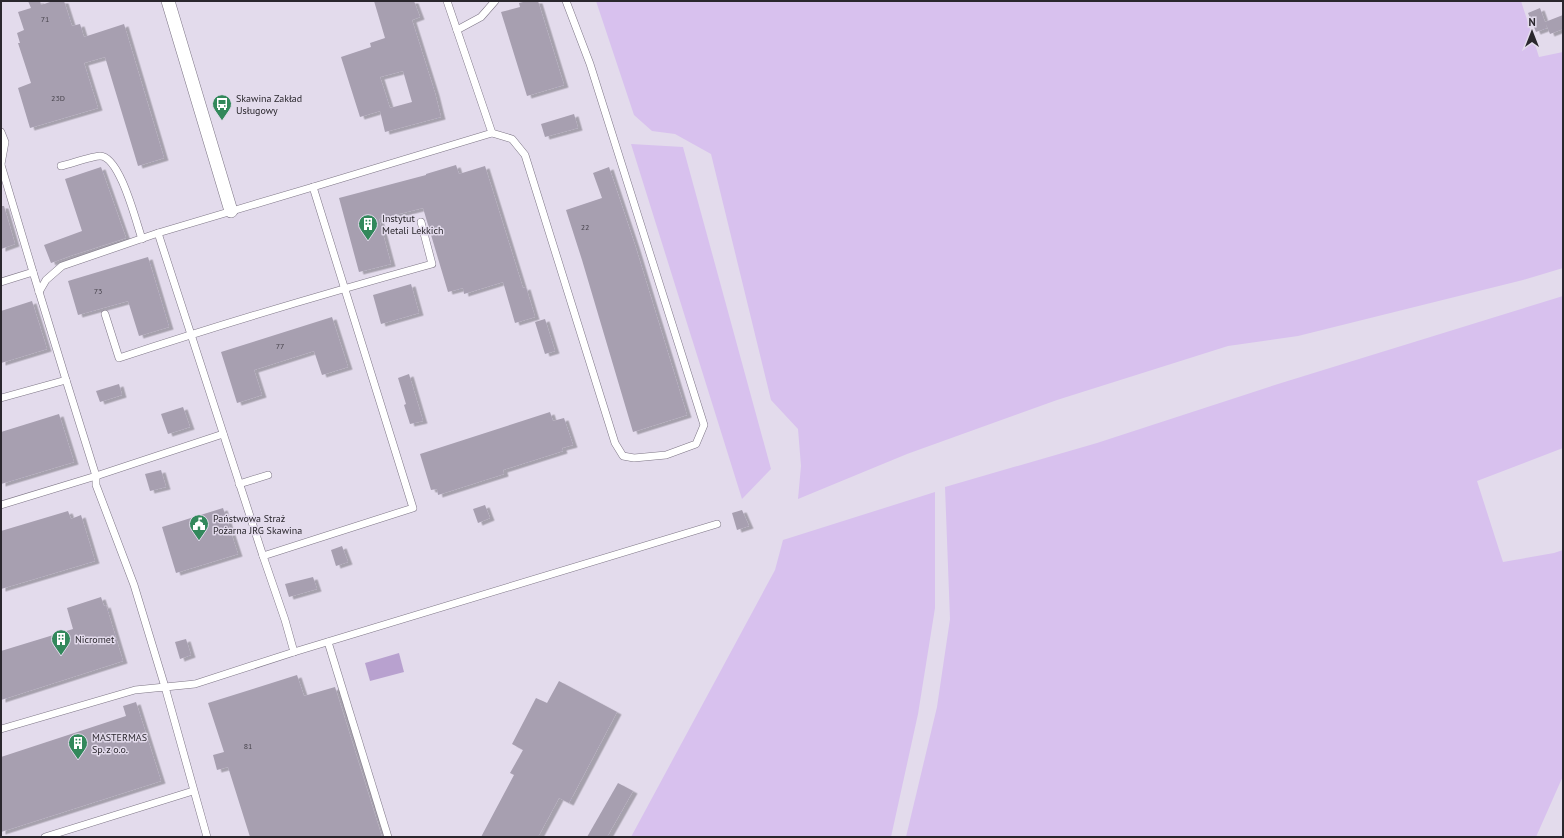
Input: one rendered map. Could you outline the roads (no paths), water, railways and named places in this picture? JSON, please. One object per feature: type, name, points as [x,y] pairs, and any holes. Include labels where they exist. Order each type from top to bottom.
[{"type":"street","points":[[168,1],[231,211]]},
{"type":"lane","points":[[447,1],[492,133]]},
{"type":"lane","points":[[457,30],[481,17],[495,1]]},
{"type":"lane","points":[[39,292],[46,280],[62,266],[231,211],[492,133],[512,139],[525,155],[614,443],[623,456],[634,458],[666,455],[696,444],[704,425],[590,64],[566,1]]},
{"type":"lane","points":[[1,132],[5,142],[1,164],[96,476],[96,485],[134,585],[166,687],[193,791],[207,837]]},
{"type":"lane","points":[[61,166],[101,156],[110,160],[119,174],[126,191],[142,239]]},
{"type":"lane","points":[[263,556],[413,508],[313,187]]},
{"type":"lane","points":[[105,314],[119,358],[191,334],[344,288],[432,264],[421,222]]},
{"type":"lane","points":[[158,234],[285,620],[294,652]]},
{"type":"lane","points":[[1,282],[33,272]]},
{"type":"lane","points":[[1,398],[66,380]]},
{"type":"lane","points":[[1,505],[96,476],[223,434]]},
{"type":"lane","points":[[239,484],[268,475]]},
{"type":"lane","points":[[1,729],[135,690],[195,684],[294,652],[717,524]]},
{"type":"lane","points":[[328,642],[388,837]]},
{"type":"lane","points":[[45,837],[193,791]]},
{"type":"place","name":"Skawina Zakład Usługowy","points":[[222,121]]},
{"type":"place","name":"Instytut Metali Lekkich","points":[[368,241]]},
{"type":"place","name":"Państwowa Straż Pożarna JRG Skawina","points":[[199,541]]},
{"type":"place","name":"Nicromet","points":[[61,656]]},
{"type":"place","name":"MASTERMAS Sp. z o.o.","points":[[78,760]]}]
